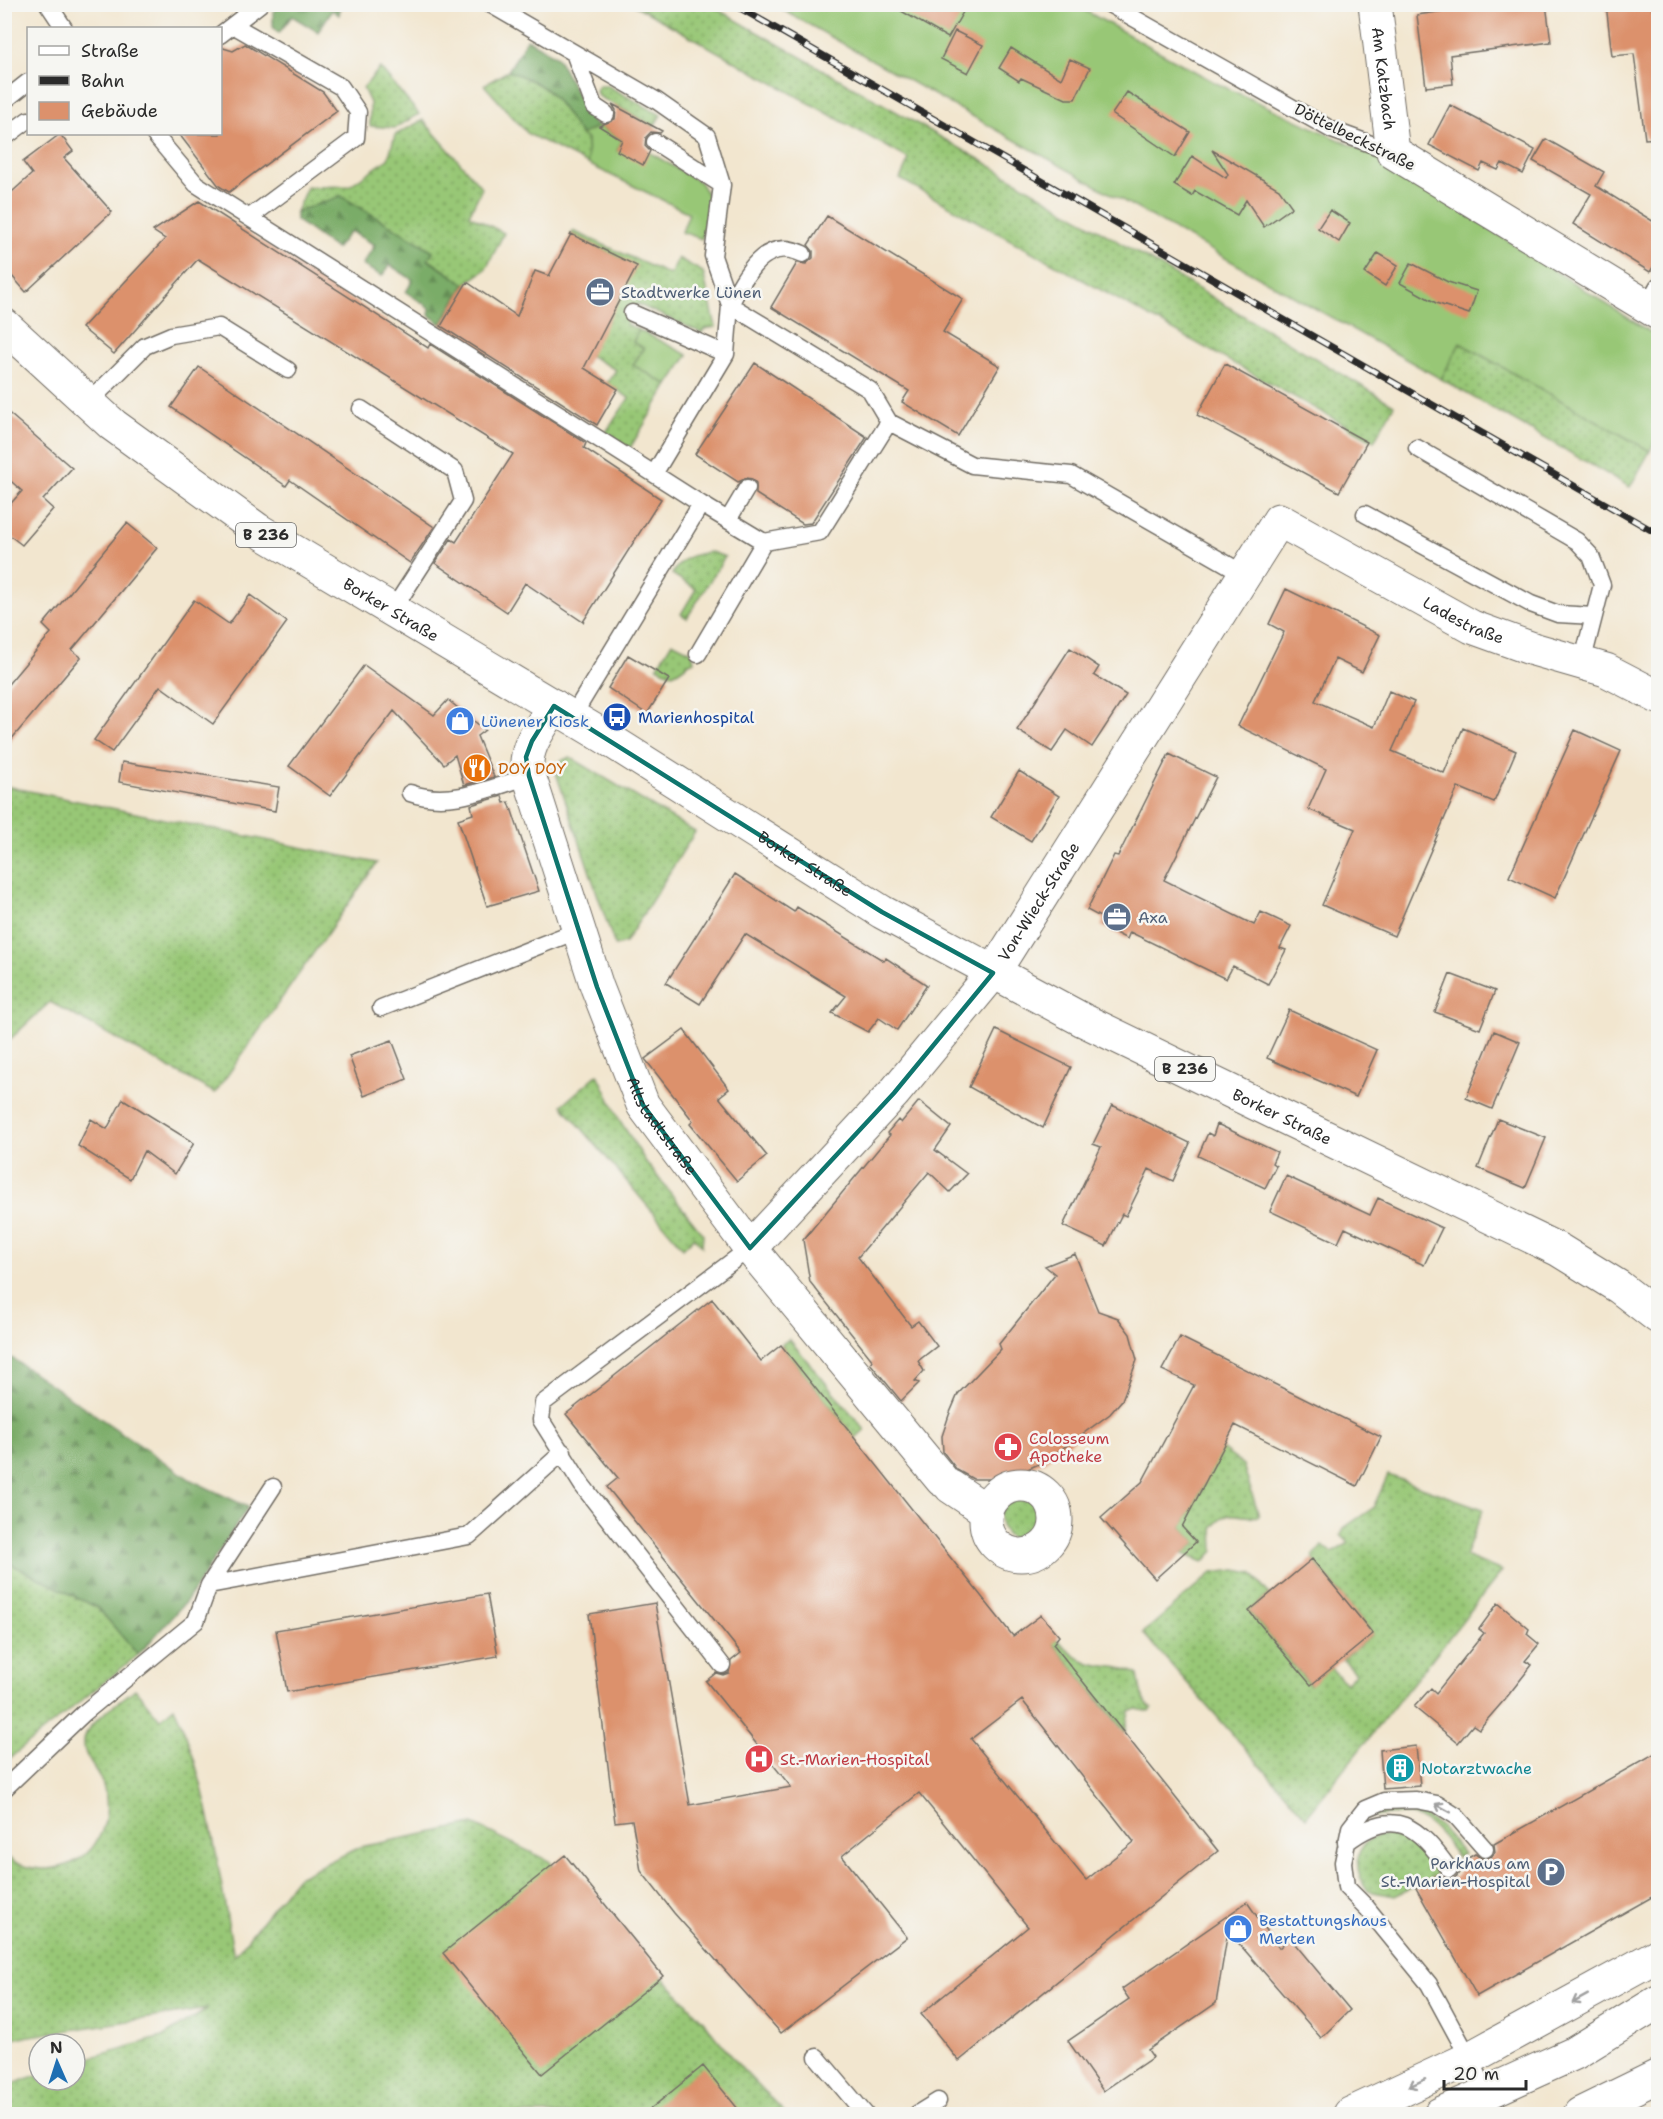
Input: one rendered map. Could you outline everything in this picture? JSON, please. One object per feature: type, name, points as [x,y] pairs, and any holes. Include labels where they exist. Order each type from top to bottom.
[{"type":"street","name":"Am Katzbach","points":[[1375,4],[1393,152]]},
{"type":"street","name":"Döttelbeckstraße","points":[[1393,152],[1654,301]]},
{"type":"street","name":"Borker Straße","points":[[4,325],[113,425],[258,530],[563,712],[882,912],[1083,1020],[1559,1250],[1619,1287],[1659,1317]]},
{"type":"street","name":"Von-Wieck-Straße","points":[[750,1248],[894,1093],[993,973],[1279,520]]},
{"type":"street","name":"Ladestraße","points":[[1279,520],[1472,627],[1606,670],[1659,697]]},
{"type":"street","name":"Altstadtstraße","points":[[563,712],[532,741],[526,757],[529,776],[597,987],[643,1105],[750,1248],[946,1483],[987,1511]]},
{"type":"street","points":[[1350,2115],[1470,2058],[1659,1955]]},
{"type":"street","points":[[1440,2115],[1575,2053],[1659,2002]]},
{"type":"street","points":[[1580,2115],[1659,2076]]},
{"type":"lane","points":[[48,4],[63,27]]},
{"type":"lane","points":[[250,218],[356,138],[358,112],[340,87],[227,30],[260,4]]},
{"type":"lane","points":[[490,4],[657,102],[707,136],[722,185],[713,256],[730,305],[870,390],[889,422],[972,465],[1071,475],[1246,575]]},
{"type":"lane","name":"Döttelbeckstraße","points":[[1109,4],[1332,130],[1393,152]]},
{"type":"lane","points":[[574,53],[594,106],[606,114]]},
{"type":"lane","points":[[4,101],[27,83]]},
{"type":"lane","points":[[4,138],[27,121]]},
{"type":"lane","points":[[155,135],[196,184],[764,542],[820,532],[889,422]]},
{"type":"lane","points":[[655,142],[722,185]]},
{"type":"lane","points":[[654,474],[726,354],[730,305],[748,270],[764,254],[782,249],[803,254]]},
{"type":"lane","points":[[632,313],[726,354]]},
{"type":"lane","points":[[88,403],[145,346],[171,334],[219,327],[288,370]]},
{"type":"lane","points":[[361,409],[455,471],[463,501],[392,611]]},
{"type":"lane","points":[[1417,448],[1577,541],[1591,556],[1599,571],[1602,585],[1582,663]]},
{"type":"lane","points":[[728,520],[747,488]]},
{"type":"lane","points":[[563,712],[701,504]]},
{"type":"lane","points":[[1365,514],[1531,604],[1558,614],[1594,616]]},
{"type":"lane","points":[[698,654],[764,542]]},
{"type":"lane","points":[[410,794],[423,798],[466,796],[529,776]]},
{"type":"lane","points":[[381,1008],[579,930]]},
{"type":"lane","points":[[722,1665],[582,1485],[541,1420],[543,1403],[750,1248]]},
{"type":"lane","points":[[209,1586],[469,1536],[563,1452]]},
{"type":"lane","points":[[4,1789],[84,1713],[196,1621],[209,1586],[273,1487]]},
{"type":"lane","points":[[1485,1849],[1456,1816],[1437,1804],[1416,1800],[1384,1801],[1365,1809],[1350,1828],[1343,1862],[1346,1887],[1367,1908],[1429,1984],[1488,2093]]},
{"type":"lane","points":[[1346,1843],[1360,1832],[1392,1823],[1409,1826],[1428,1839],[1449,1869]]},
{"type":"lane","points":[[817,2057],[866,2115]]},
{"type":"lane","points":[[917,2115],[938,2102]]},
{"type":"highlighted area","points":[[554,706],[882,912],[993,973],[894,1093],[750,1248],[643,1105],[597,987],[529,776],[526,757],[532,741]]},
{"type":"green space","points":[[281,5],[341,5],[339,15],[332,10],[318,32],[292,16],[279,33],[273,27],[273,12]]},
{"type":"green space","points":[[634,5],[710,5],[979,159],[1394,405],[1374,441],[900,179],[909,159]]},
{"type":"green space","points":[[774,5],[1075,5],[1216,83],[1379,158],[1658,337],[1658,435],[1650,451],[1460,343],[1441,379]]},
{"type":"green space","points":[[527,39],[557,57],[592,122],[599,126],[581,135],[552,95],[535,82],[508,71]]},
{"type":"green space","points":[[380,68],[419,114],[395,128],[370,126],[370,103],[363,88]]},
{"type":"green space","points":[[508,71],[535,82],[552,95],[581,135],[587,139],[588,164],[528,134],[484,85]]},
{"type":"green space","points":[[599,85],[606,85],[661,115],[654,126],[598,96],[596,91]]},
{"type":"green space","points":[[423,120],[482,188],[469,215],[504,233],[486,269],[465,284],[428,259],[433,251],[341,196],[296,212],[307,187],[349,186],[388,159],[395,135]]},
{"type":"green space","points":[[599,126],[622,140],[617,151],[649,152],[700,182],[709,197],[702,239],[682,232],[689,213],[588,164],[587,139],[581,135]]},
{"type":"green space","points":[[341,196],[433,251],[428,260],[465,284],[441,324],[429,315],[430,308],[406,292],[413,280],[390,265],[382,276],[362,265],[375,245],[350,231],[336,249],[296,220],[296,212]]},
{"type":"green space","points":[[573,231],[670,275],[678,258],[703,272],[716,327],[704,329],[702,333],[637,304],[626,324],[639,330],[633,342],[644,347],[633,365],[668,385],[630,448],[604,435],[629,398],[607,383],[616,370],[551,334],[636,266],[571,234]]},
{"type":"green space","points":[[639,330],[688,355],[668,385],[633,365],[644,348],[633,342]]},
{"type":"green space","points":[[1460,343],[1650,451],[1630,487],[1441,379]]},
{"type":"green space","points":[[711,552],[725,557],[687,618],[681,614],[696,589],[672,574],[688,557]]},
{"type":"green space","points":[[672,642],[692,652],[694,661],[672,674],[657,667]]},
{"type":"green space","points":[[570,757],[695,832],[625,943],[615,946],[555,770],[560,761]]},
{"type":"green space","points":[[5,786],[377,863],[215,1093],[50,1002],[5,1044]]},
{"type":"green space","points":[[598,1074],[619,1119],[646,1162],[703,1234],[702,1246],[694,1237],[683,1248],[562,1105]]},
{"type":"green space","points":[[789,1339],[865,1430],[856,1439],[781,1345]]},
{"type":"green space","points":[[12,1358],[191,1480],[248,1507],[188,1599],[138,1655],[98,1608],[5,1561],[4,1363]]},
{"type":"green space","points":[[1222,1449],[1243,1465],[1259,1516],[1230,1515],[1220,1520],[1213,1527],[1214,1551],[1204,1562],[1183,1554],[1196,1542],[1182,1527]]},
{"type":"green space","points":[[1388,1475],[1483,1509],[1465,1556],[1502,1571],[1306,1817],[1143,1633],[1212,1573],[1236,1570],[1252,1573],[1269,1594],[1249,1611],[1310,1685],[1331,1668],[1345,1683],[1356,1673],[1343,1659],[1373,1634],[1315,1562],[1313,1555],[1323,1546],[1332,1553],[1349,1543],[1341,1535],[1345,1527],[1373,1508]]},
{"type":"green space","points":[[1023,1495],[1039,1502],[1046,1518],[1039,1534],[1023,1541],[1007,1534],[1000,1518],[1007,1502]]},
{"type":"green space","points":[[5,1561],[98,1608],[138,1655],[5,1762]]},
{"type":"green space","points":[[1056,1639],[1083,1660],[1125,1669],[1138,1675],[1143,1698],[1152,1709],[1150,1712],[1136,1709],[1129,1712],[1125,1732],[1052,1643]]},
{"type":"green space","points":[[135,1689],[160,1719],[174,1707],[186,1736],[205,1798],[234,1956],[297,1877],[360,1847],[473,1824],[549,1861],[638,1950],[704,2022],[743,2070],[786,2114],[5,2114],[5,2087],[27,2079],[27,2092],[87,2092],[87,2059],[162,2037],[208,2009],[57,2032],[27,2032],[27,2037],[5,2040],[4,1854],[24,1866],[47,1869],[72,1863],[92,1848],[102,1832],[107,1805],[100,1778],[86,1754],[84,1742],[88,1730],[100,1717]]},
{"type":"green space","points":[[1397,1806],[1419,1813],[1435,1823],[1463,1854],[1457,1857],[1440,1834],[1423,1820],[1402,1814],[1373,1817],[1372,1812]]},
{"type":"green space","points":[[1400,1835],[1418,1844],[1437,1875],[1395,1896],[1368,1891],[1358,1869],[1359,1854],[1362,1848],[1375,1837]]},
{"type":"building","points":[[889,4],[949,4],[963,12],[948,38]]},
{"type":"building","points":[[1546,4],[1551,42],[1450,55],[1453,84],[1426,87],[1417,15],[1444,11],[1444,6]]},
{"type":"building","points":[[1606,4],[1652,4],[1652,10],[1656,10],[1659,138],[1645,139],[1634,54],[1612,56]]},
{"type":"building","points":[[955,31],[983,45],[968,73],[941,59]]},
{"type":"building","points":[[245,44],[323,92],[337,111],[229,192],[219,186],[180,135],[222,135],[222,48],[233,51]]},
{"type":"building","points":[[1011,48],[1061,79],[1070,59],[1090,68],[1075,99],[1066,99],[1021,78],[1019,81],[999,68]]},
{"type":"building","points":[[1127,92],[1190,132],[1175,157],[1112,114]]},
{"type":"building","points":[[612,104],[662,131],[660,133],[651,132],[646,137],[645,146],[650,151],[643,165],[617,151],[622,140],[599,126],[615,119],[616,110]]},
{"type":"building","points":[[1450,105],[1535,150],[1523,174],[1502,163],[1498,170],[1483,163],[1479,171],[1429,145]]},
{"type":"building","points":[[61,135],[73,151],[64,158],[112,212],[26,292],[4,267],[4,199],[32,174],[23,162]]},
{"type":"building","points":[[1546,139],[1604,172],[1596,186],[1659,225],[1659,258],[1650,272],[1573,224],[1591,194],[1533,161]]},
{"type":"building","points":[[1212,150],[1279,189],[1292,207],[1264,227],[1246,200],[1237,215],[1195,191],[1192,196],[1174,185],[1192,156],[1226,178],[1228,174]]},
{"type":"building","points":[[199,201],[428,348],[430,344],[586,443],[584,448],[661,499],[583,622],[525,583],[507,612],[435,563],[451,539],[456,542],[513,454],[198,259],[114,354],[82,328],[165,239],[153,231]]},
{"type":"building","points":[[1330,210],[1350,223],[1339,242],[1318,228]]},
{"type":"building","points":[[827,216],[963,299],[943,332],[1000,366],[958,436],[902,402],[909,391],[771,307],[797,263],[806,264],[813,258],[813,251],[808,245]]},
{"type":"building","points":[[571,234],[637,266],[584,368],[618,389],[597,425],[441,326],[467,282],[517,316],[535,271],[549,276]]},
{"type":"building","points":[[1378,253],[1398,265],[1385,286],[1365,273]]},
{"type":"building","points":[[1411,263],[1448,282],[1477,291],[1469,314],[1436,303],[1400,283]]},
{"type":"building","points":[[755,363],[867,437],[811,523],[803,524],[756,494],[756,483],[752,479],[747,478],[738,482],[695,454]]},
{"type":"building","points":[[1225,364],[1367,442],[1339,492],[1197,415]]},
{"type":"building","points":[[199,367],[434,527],[410,563],[290,480],[286,486],[171,407]]},
{"type":"building","points":[[4,409],[72,468],[43,500],[53,509],[22,545],[4,531],[4,511],[22,491],[4,475]]},
{"type":"building","points":[[127,523],[157,548],[72,650],[81,657],[4,748],[4,689],[51,633],[43,625]]},
{"type":"building","points":[[1286,589],[1380,635],[1362,672],[1335,659],[1315,701],[1374,727],[1389,691],[1414,702],[1392,751],[1444,773],[1463,728],[1516,751],[1494,802],[1458,787],[1394,936],[1322,905],[1355,829],[1308,809],[1326,769],[1238,726],[1284,632],[1269,624]]},
{"type":"building","points":[[250,595],[287,622],[213,724],[160,686],[112,752],[94,740],[194,600],[229,624]]},
{"type":"building","points":[[1070,648],[1099,667],[1094,675],[1126,695],[1092,747],[1067,730],[1052,752],[1017,730]]},
{"type":"building","points":[[628,655],[669,679],[647,714],[608,688]]},
{"type":"building","points":[[364,665],[434,715],[448,700],[485,730],[477,736],[494,777],[464,785],[455,755],[444,764],[394,711],[330,796],[289,766]]},
{"type":"building","points":[[1575,730],[1621,751],[1555,898],[1509,877]]},
{"type":"building","points":[[1169,754],[1216,777],[1164,880],[1254,925],[1261,912],[1291,926],[1280,948],[1286,950],[1268,984],[1233,966],[1226,979],[1130,932],[1127,939],[1101,926],[1104,919],[1087,910],[1114,855],[1118,856]]},
{"type":"building","points":[[122,762],[279,787],[275,811],[119,782]]},
{"type":"building","points":[[1019,771],[1059,796],[1031,841],[991,817]]},
{"type":"building","points":[[502,796],[504,803],[509,802],[539,891],[487,906],[458,819],[473,814],[471,805]]},
{"type":"building","points":[[735,874],[794,912],[797,907],[884,961],[886,958],[927,985],[897,1030],[879,1018],[868,1032],[832,1013],[846,996],[745,934],[700,1004],[666,983]]},
{"type":"building","points":[[1450,974],[1495,991],[1480,1029],[1435,1012]]},
{"type":"building","points":[[1289,1010],[1377,1050],[1356,1097],[1267,1058]]},
{"type":"building","points":[[684,1030],[729,1089],[719,1097],[767,1156],[737,1181],[690,1124],[693,1121],[645,1059]]},
{"type":"building","points":[[996,1030],[1071,1067],[1043,1128],[969,1087]]},
{"type":"building","points":[[1494,1031],[1520,1042],[1492,1109],[1466,1098]]},
{"type":"building","points":[[392,1040],[407,1079],[364,1096],[349,1056]]},
{"type":"building","points":[[123,1099],[194,1143],[175,1174],[144,1151],[130,1179],[78,1146],[91,1119],[107,1129]]},
{"type":"building","points":[[919,1101],[951,1127],[935,1150],[967,1174],[950,1192],[929,1172],[858,1257],[911,1326],[918,1321],[937,1346],[918,1361],[924,1371],[915,1381],[919,1383],[901,1401],[870,1363],[873,1361],[810,1282],[803,1240],[890,1135],[887,1133],[898,1120],[901,1123]]},
{"type":"building","points":[[1112,1105],[1190,1143],[1173,1181],[1149,1169],[1126,1216],[1122,1214],[1106,1246],[1063,1226],[1101,1147],[1093,1144]]},
{"type":"building","points":[[1498,1119],[1546,1138],[1525,1188],[1478,1168]]},
{"type":"building","points":[[1217,1124],[1277,1152],[1272,1163],[1276,1166],[1265,1188],[1198,1156],[1208,1133],[1213,1136]]},
{"type":"building","points":[[1286,1176],[1370,1215],[1378,1198],[1442,1228],[1424,1265],[1345,1228],[1338,1243],[1270,1211]]},
{"type":"building","points":[[1075,1254],[1098,1311],[1118,1318],[1130,1334],[1137,1360],[1122,1400],[1110,1414],[1045,1461],[1017,1474],[997,1479],[973,1479],[957,1470],[943,1452],[942,1436],[958,1394],[1001,1349],[999,1344],[1055,1274],[1045,1266]]},
{"type":"building","points":[[712,1299],[761,1361],[781,1345],[1013,1636],[1041,1615],[1059,1636],[1053,1644],[1218,1851],[959,2061],[921,2014],[1028,1927],[919,1793],[842,1856],[907,1937],[781,2033],[674,1913],[641,1871],[632,1820],[615,1822],[589,1614],[655,1603],[690,1805],[791,1787],[706,1681],[716,1673],[723,1675],[729,1673],[731,1661],[741,1653],[607,1487],[618,1478],[566,1414]],"holes":[[[1022,1700],[1134,1842],[1086,1880],[971,1739]]]},
{"type":"building","points":[[1180,1337],[1381,1437],[1357,1486],[1235,1425],[1182,1527],[1196,1542],[1155,1579],[1101,1518],[1142,1482],[1194,1385],[1162,1370]]},
{"type":"building","points":[[1312,1559],[1373,1634],[1311,1685],[1249,1611]]},
{"type":"building","points":[[487,1594],[498,1656],[287,1692],[276,1630]]},
{"type":"building","points":[[1498,1603],[1529,1629],[1527,1634],[1539,1644],[1525,1661],[1532,1665],[1506,1698],[1479,1729],[1473,1725],[1458,1743],[1414,1707],[1431,1688],[1436,1693],[1484,1633],[1479,1629]]},
{"type":"building","name":"Notarztwache","points":[[1416,1746],[1420,1786],[1383,1789],[1380,1750]]},
{"type":"building","name":"Parkhaus am St.-Marien-Hospital","points":[[1659,1751],[1659,1893],[1477,1996],[1416,1888],[1440,1874],[1445,1879],[1455,1878],[1459,1873],[1458,1864],[1475,1854],[1482,1859],[1491,1857],[1495,1852],[1494,1844]]},
{"type":"building","points":[[565,1855],[663,1976],[542,2074],[443,1953]]},
{"type":"building","points":[[1247,1902],[1279,1948],[1290,1938],[1350,2010],[1321,2038],[1228,1931],[1216,2003],[1148,2050],[1153,2057],[1103,2091],[1068,2041],[1129,1999],[1122,1989]]},
{"type":"building","points":[[703,2066],[743,2115],[643,2115]]},
{"type":"railway","points":[[733,4],[1658,534]]},
{"type":"place","name":"Stadtwerke Lünen","points":[[600,292]]},
{"type":"place","name":"Marienhospital","points":[[617,717]]},
{"type":"place","name":"Lünener Kiosk","points":[[460,721]]},
{"type":"place","name":"DOY DOY","points":[[477,768]]},
{"type":"place","name":"Axa","points":[[1117,917]]},
{"type":"place","name":"Colosseum Apotheke","points":[[1008,1447]]},
{"type":"place","name":"St.-Marien-Hospital","points":[[759,1759]]},
{"type":"place","name":"Notarztwache","points":[[1400,1768]]},
{"type":"place","name":"Parkhaus am St.-Marien-Hospital","points":[[1551,1872]]},
{"type":"place","name":"Bestattungshaus Merten","points":[[1238,1929]]}]
